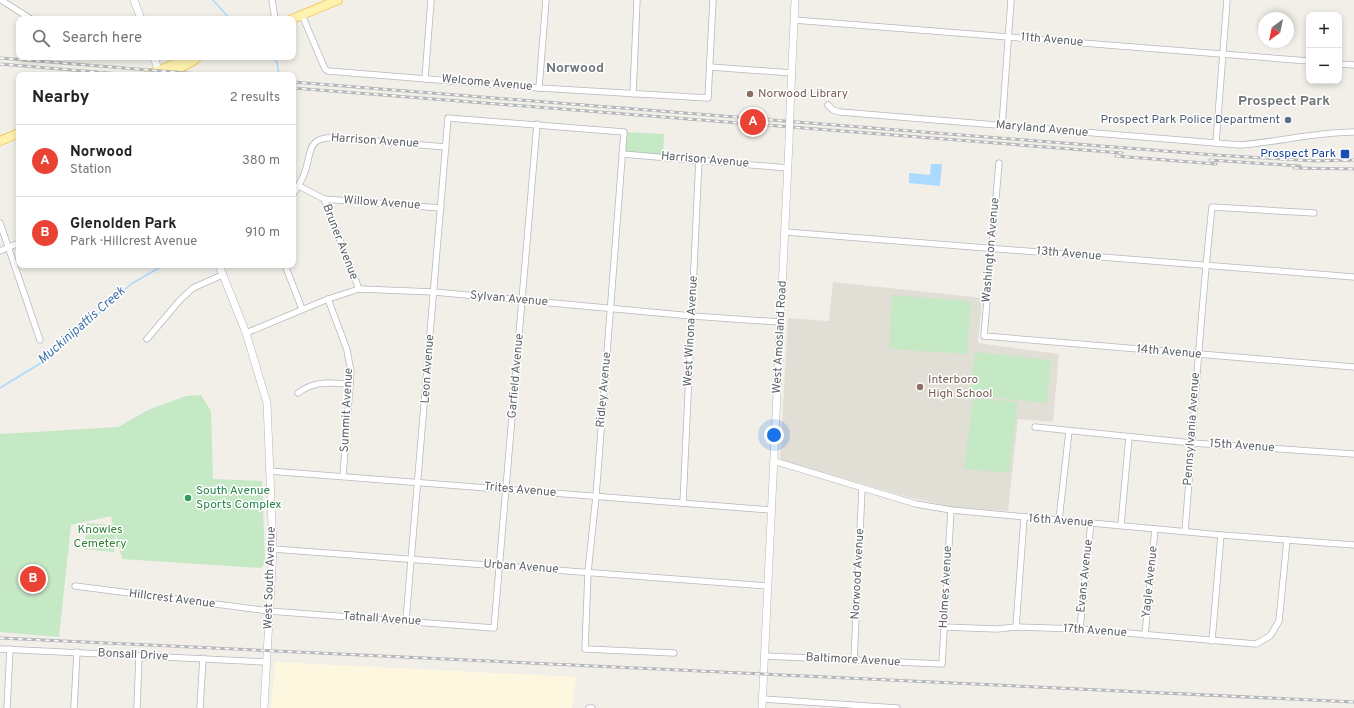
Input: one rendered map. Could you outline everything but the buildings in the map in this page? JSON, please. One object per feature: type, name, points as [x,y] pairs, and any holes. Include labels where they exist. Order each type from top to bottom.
[{"type":"main road","points":[[296,17],[338,0]]},
{"type":"main road","points":[[162,72],[179,62],[188,60]]},
{"type":"main road","points":[[174,72],[195,60]]},
{"type":"main road","points":[[0,140],[16,134]]},
{"type":"street","points":[[1,0],[26,16]]},
{"type":"street","points":[[134,0],[140,16]]},
{"type":"street","points":[[272,0],[275,16]]},
{"type":"street","points":[[425,78],[431,0]]},
{"type":"street","points":[[539,88],[546,0]]},
{"type":"street","points":[[633,94],[637,0]]},
{"type":"street","points":[[713,0],[710,67],[792,73]]},
{"type":"street","name":"West Amosland Road","points":[[762,708],[795,0]]},
{"type":"street","points":[[1002,126],[1011,0]]},
{"type":"street","points":[[1216,143],[1224,55],[1227,0]]},
{"type":"street","name":"Welcome Avenue","points":[[302,15],[325,69],[539,88],[708,98],[710,67]]},
{"type":"street","name":"11th Avenue","points":[[794,20],[1306,61]]},
{"type":"street","points":[[155,60],[158,72]]},
{"type":"street","points":[[1342,64],[1354,65]]},
{"type":"street","name":"Maryland Avenue","points":[[828,105],[833,110],[840,112],[1216,143],[1264,143],[1336,132],[1354,132]]},
{"type":"street","name":"Leon Avenue","points":[[406,620],[419,482],[448,118],[537,124]]},
{"type":"street","name":"Ridley Avenue","points":[[537,124],[624,132],[596,496],[588,572],[585,649],[674,653]]},
{"type":"street","name":"Garfield Avenue","points":[[494,628],[498,566],[507,489],[537,124]]},
{"type":"street","name":"Harrison Avenue","points":[[296,190],[305,172],[309,150],[315,142],[322,138],[446,147]]},
{"type":"street","name":"Harrison Avenue","points":[[622,154],[699,159],[788,168]]},
{"type":"street","name":"West Winona Avenue","points":[[683,503],[699,159]]},
{"type":"street","name":"Washington Avenue","points":[[984,336],[999,163]]},
{"type":"street","name":"Bruner Avenue","points":[[299,186],[324,199],[359,289]]},
{"type":"street","name":"Willow Avenue","points":[[324,199],[441,208]]},
{"type":"street","name":"Pennsylvania Avenue","points":[[1185,531],[1197,354],[1212,207],[1314,213]]},
{"type":"street","points":[[0,223],[40,340]]},
{"type":"street","name":"13th Avenue","points":[[784,232],[1354,278]]},
{"type":"street","points":[[0,251],[16,244]]},
{"type":"street","name":"West South Avenue","points":[[219,268],[246,333],[267,403],[273,549],[264,708]]},
{"type":"street","points":[[286,268],[302,309]]},
{"type":"street","points":[[147,339],[180,300],[193,288],[222,275]]},
{"type":"street","name":"Sylvan Avenue","points":[[246,333],[302,309],[359,289],[434,292],[692,316],[780,322]]},
{"type":"street","name":"Summit Avenue","points":[[328,299],[346,350],[351,372],[343,476]]},
{"type":"street","name":"14th Avenue","points":[[984,336],[1354,367]]},
{"type":"street","points":[[298,393],[309,385],[319,383],[350,384]]},
{"type":"street","name":"15th Avenue","points":[[1035,426],[1069,431],[1192,443],[1354,454]]},
{"type":"street","points":[[1059,520],[1069,431]]},
{"type":"street","points":[[1122,525],[1129,437]]},
{"type":"street","name":"16th Avenue","points":[[774,461],[916,504],[951,510],[1024,518],[1354,545]]},
{"type":"street","name":"Trites Avenue","points":[[269,471],[771,510]]},
{"type":"street","name":"Norwood Avenue","points":[[854,660],[862,488]]},
{"type":"street","name":"Holmes Avenue","points":[[942,664],[951,510]]},
{"type":"street","points":[[1016,627],[1024,518]]},
{"type":"street","name":"Evans Avenue","points":[[1080,630],[1090,523]]},
{"type":"street","name":"Yagle Avenue","points":[[1145,635],[1155,529]]},
{"type":"street","points":[[1212,641],[1221,535]]},
{"type":"street","name":"17th Avenue","points":[[944,627],[1016,627],[1080,630],[1256,644],[1266,639],[1273,632],[1279,621],[1287,540]]},
{"type":"street","name":"Urban Avenue","points":[[273,549],[412,558],[498,566],[768,586]]},
{"type":"street","name":"Hillcrest Avenue","points":[[75,586],[269,611]]},
{"type":"street","name":"Tatnall Avenue","points":[[269,611],[406,620],[494,628]]},
{"type":"street","name":"Bonsall Drive","points":[[0,649],[266,662]]},
{"type":"street","points":[[7,708],[10,649]]},
{"type":"street","points":[[74,708],[77,652]]},
{"type":"street","points":[[137,708],[139,656]]},
{"type":"street","name":"Baltimore Avenue","points":[[765,656],[942,664]]},
{"type":"street","points":[[200,708],[203,658]]},
{"type":"street","points":[[763,699],[897,708]]},
{"type":"shaded area","name":"Interboro High School","points":[[833,282],[982,298],[978,343],[1059,354],[1053,422],[1018,419],[1008,511],[952,507],[908,497],[785,461],[780,458],[788,318],[829,321]]},
{"type":"shaded area","points":[[275,662],[576,677],[572,708],[271,708]]},
{"type":"green space","points":[[624,132],[664,134],[663,157],[622,154]]},
{"type":"green space","points":[[892,295],[971,301],[967,354],[889,349]]},
{"type":"green space","points":[[975,352],[1051,360],[1047,403],[970,395]]},
{"type":"green space","name":"Knowles Cemetery","points":[[201,395],[211,411],[213,479],[262,481],[265,563],[261,568],[122,559],[116,534],[114,552],[84,549],[87,523],[113,525],[111,516],[71,525],[59,637],[0,632],[0,434],[118,427],[148,410],[186,396]]},
{"type":"green space","points":[[973,398],[1018,402],[1009,473],[964,469]]},
{"type":"water","points":[[931,164],[942,164],[940,186],[909,183],[909,173],[930,175]]},
{"type":"waterway","name":"Muckinipattis Creek","points":[[213,0],[227,16]]},
{"type":"waterway","name":"Muckinipattis Creek","points":[[274,60],[277,62],[279,72]]},
{"type":"waterway","name":"Muckinipattis Creek","points":[[0,388],[49,358],[131,284],[159,268]]},
{"type":"railway","points":[[0,58],[16,59]]},
{"type":"railway","points":[[25,60],[174,72]]},
{"type":"railway","points":[[0,64],[96,72]]},
{"type":"railway","points":[[296,82],[1215,155],[1315,161],[1354,160]]},
{"type":"railway","points":[[296,88],[1122,153]]},
{"type":"railway","points":[[1116,156],[1216,164]]},
{"type":"railway","points":[[1210,160],[1300,166]]},
{"type":"railway","points":[[1294,168],[1354,169]]},
{"type":"railway","points":[[0,638],[1354,702]]},
{"type":"place","name":"Norwood Library","points":[[750,94]]},
{"type":"place","name":"Prospect Park Police Department","points":[[1288,120]]},
{"type":"place","name":"Norwood","points":[[753,122]]},
{"type":"place","name":"Prospect Park","points":[[1345,154]]},
{"type":"place","name":"Interboro High School","points":[[920,387]]},
{"type":"place","name":"South Avenue Sports Complex","points":[[188,498]]},
{"type":"place","name":"Glenolden Park","points":[[33,579]]},
{"type":"district","name":"Norwood","points":[[575,68]]},
{"type":"district","name":"Prospect Park","points":[[1284,101]]}]
